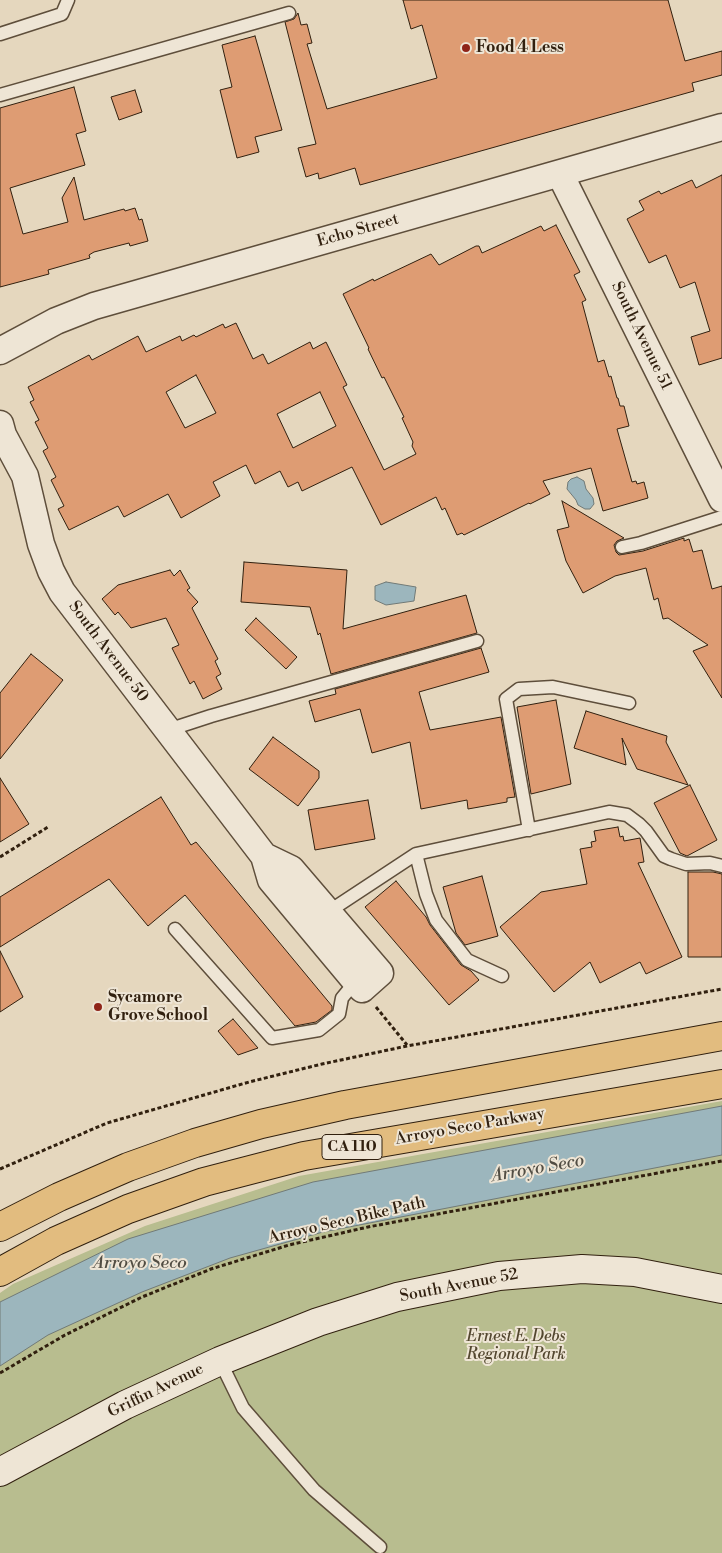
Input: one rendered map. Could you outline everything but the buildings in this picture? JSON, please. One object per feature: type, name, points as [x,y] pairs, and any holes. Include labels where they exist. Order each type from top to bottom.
[{"type":"highway","name":"CA 110","points":[[0,1227],[59,1197],[128,1167],[195,1143],[261,1124],[354,1103],[722,1036]]},
{"type":"highway","name":"Arroyo Seco Parkway","points":[[0,1272],[56,1241],[128,1209],[204,1182],[241,1172],[304,1156],[722,1084]]},
{"type":"street","name":"Echo Street","points":[[0,351],[56,321],[94,306],[722,128]]},
{"type":"street","name":"South Avenue 51","points":[[560,174],[722,499]]},
{"type":"street","points":[[0,467],[1,429]]},
{"type":"street","name":"South Avenue 50","points":[[1,429],[25,476],[41,544],[51,571],[62,592],[264,856],[271,880],[359,985],[380,973],[291,869],[264,856]]},
{"type":"street","name":"South Avenue 52","points":[[318,1322],[397,1297],[499,1276],[582,1269],[635,1272],[722,1289]]},
{"type":"street","name":"Griffin Avenue","points":[[0,1472],[126,1405],[220,1360],[318,1322]]},
{"type":"lane","points":[[0,34],[62,14],[68,0]]},
{"type":"lane","points":[[0,95],[289,13]]},
{"type":"lane","points":[[622,547],[641,543],[722,517]]},
{"type":"lane","points":[[168,730],[211,716],[477,641]]},
{"type":"lane","points":[[529,830],[506,699],[519,689],[553,687],[629,703]]},
{"type":"lane","points":[[328,912],[416,854],[609,812],[627,815],[639,824],[664,856],[671,860],[686,864],[710,863],[722,866]]},
{"type":"lane","points":[[416,854],[426,894],[436,920],[467,960],[502,976]]},
{"type":"lane","points":[[175,929],[272,1038],[319,1030],[339,1014],[342,998],[359,985]]},
{"type":"lane","points":[[220,1360],[243,1408],[314,1490],[380,1547]]},
{"type":"path","points":[[0,857],[48,827]]},
{"type":"path","points":[[359,985],[407,1046]]},
{"type":"path","points":[[0,1169],[107,1123],[249,1082],[407,1046],[722,989]]},
{"type":"path","name":"Arroyo Seco Bike Path","points":[[0,1372],[65,1335],[142,1297],[211,1270],[289,1245],[368,1227],[722,1161]]},
{"type":"green space","name":"Ernest E. Debs Regional Park","points":[[722,1101],[722,1553],[0,1553],[0,1293],[13,1284],[145,1226],[299,1176]]},
{"type":"water","points":[[577,477],[584,481],[586,489],[593,498],[594,504],[590,509],[585,509],[578,505],[567,489],[568,482]]},
{"type":"water","points":[[386,582],[416,587],[414,601],[386,605],[375,600],[375,586]]},
{"type":"water","name":"Arroyo Seco","points":[[722,1106],[722,1155],[323,1232],[230,1258],[142,1292],[48,1335],[0,1366],[0,1302],[128,1239],[313,1182]]},
{"type":"place","name":"Food 4 Less","points":[[466,48]]},
{"type":"place","name":"Sycamore Grove School","points":[[98,1007]]}]
